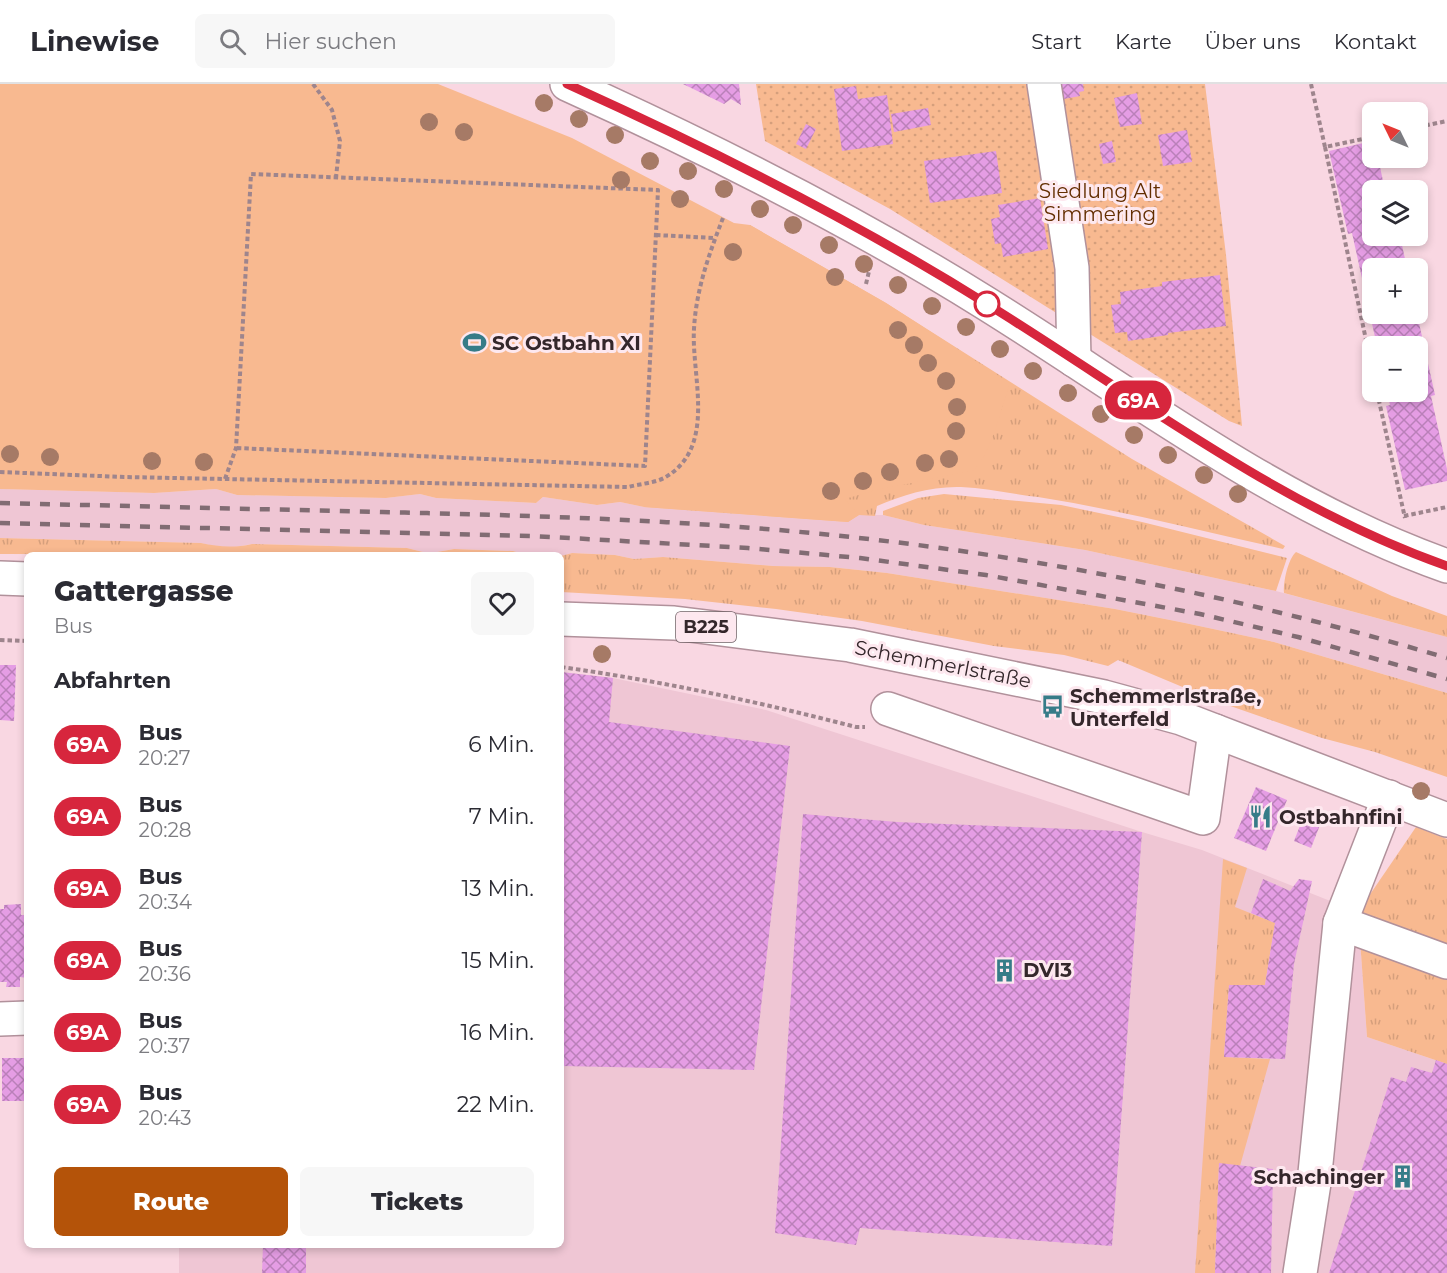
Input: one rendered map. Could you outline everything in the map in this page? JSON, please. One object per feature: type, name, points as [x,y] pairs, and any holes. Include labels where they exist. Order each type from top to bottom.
[{"type":"street","points":[[567,84],[748,169],[827,211],[987,304],[1261,477],[1317,509],[1412,554],[1447,566]]},
{"type":"street","points":[[1044,84],[1072,268],[1074,360]]},
{"type":"street","points":[[0,578],[24,579]]},
{"type":"street","name":"Schemmerlstraße","points":[[564,619],[674,623],[850,645],[1104,696],[1181,718],[1447,820]]},
{"type":"street","points":[[888,709],[1203,818],[1215,731]]},
{"type":"street","points":[[1300,1273],[1314,1183],[1340,923],[1389,797]]},
{"type":"street","points":[[1340,923],[1447,962]]},
{"type":"street","points":[[0,1018],[24,1018]]},
{"type":"path","points":[[313,84],[332,110],[339,141],[336,177]]},
{"type":"path","points":[[1311,84],[1365,336]]},
{"type":"path","points":[[1428,125],[1447,121]]},
{"type":"path","points":[[1325,147],[1362,139]]},
{"type":"path","points":[[225,479],[236,448],[251,174],[658,190],[645,466],[236,448]]},
{"type":"path","points":[[0,472],[628,487],[663,478],[683,462],[696,436],[699,407],[694,330],[700,286],[723,218]]},
{"type":"path","points":[[656,235],[715,238]]},
{"type":"path","points":[[866,284],[870,263]]},
{"type":"path","points":[[1379,402],[1412,554]]},
{"type":"path","points":[[1404,516],[1447,507]]},
{"type":"path","points":[[0,640],[24,641]]},
{"type":"path","points":[[564,667],[623,676],[761,704],[856,727],[873,726],[888,709]]},
{"type":"shaded area","points":[[0,489],[154,493],[216,489],[237,495],[386,498],[420,494],[436,498],[536,503],[543,497],[597,505],[620,502],[644,507],[848,522],[859,515],[883,515],[924,525],[1085,550],[1276,591],[1447,637],[1447,693],[1274,642],[1115,609],[887,573],[830,567],[773,566],[663,557],[634,559],[615,555],[572,553],[564,555],[564,552],[454,549],[423,552],[407,548],[252,544],[218,547],[201,543],[0,538]]},
{"type":"shaded area","points":[[564,672],[613,678],[766,710],[1202,850],[1358,912],[1367,1037],[1447,1064],[1447,1273],[179,1273],[179,1248],[564,1248]]},
{"type":"green space","name":"SC Ostbahn XI","points":[[0,84],[438,84],[572,138],[734,223],[750,225],[886,303],[1010,383],[990,444],[972,471],[872,491],[845,499],[859,515],[848,522],[644,507],[620,502],[597,505],[543,497],[536,503],[436,498],[420,494],[386,498],[237,495],[216,489],[154,493],[0,489]]},
{"type":"green space","name":"Siedlung Alt Simmering","points":[[756,84],[1205,84],[1226,255],[1242,426],[1229,421],[890,209],[765,141]]},
{"type":"green space","points":[[750,225],[886,303],[1132,459],[1285,546],[1283,549],[1069,502],[961,487],[939,488],[907,495],[877,506],[875,516],[859,515],[848,522],[644,507]]},
{"type":"green space","points":[[944,494],[1061,505],[1142,522],[1287,558],[1276,591],[1085,550],[924,525],[883,515],[883,511],[918,498]]},
{"type":"green space","points":[[0,538],[201,543],[226,546],[252,544],[407,548],[423,552],[24,552],[24,554],[0,554]]},
{"type":"green space","points":[[454,549],[516,552],[437,552]]},
{"type":"green space","points":[[1296,552],[1392,596],[1447,616],[1447,637],[1284,593],[1287,571]]},
{"type":"green space","points":[[572,553],[615,555],[634,559],[663,557],[773,566],[830,567],[887,573],[1115,609],[1274,642],[1447,693],[1447,777],[1375,752],[1322,738],[1216,701],[1118,660],[1108,666],[1064,655],[994,646],[862,621],[776,609],[685,599],[564,592],[564,555]]},
{"type":"green space","points":[[1416,827],[1447,839],[1447,1064],[1367,1037],[1358,912]]},
{"type":"green space","points":[[1223,859],[1247,868],[1235,907],[1275,923],[1265,985],[1229,985],[1224,1057],[1270,1059],[1240,1166],[1219,1164],[1215,1273],[1195,1273]]},
{"type":"building","points":[[683,84],[739,84],[741,105],[731,99],[724,104]]},
{"type":"building","points":[[1056,84],[1083,84],[1084,91],[1079,92],[1080,96],[1064,99],[1063,94],[1058,94]]},
{"type":"building","points":[[856,86],[858,99],[887,95],[893,144],[842,151],[834,89]]},
{"type":"building","points":[[1137,93],[1142,124],[1120,127],[1114,98]]},
{"type":"building","points":[[928,108],[931,125],[894,132],[891,114]]},
{"type":"building","points":[[806,124],[816,129],[806,149],[796,144]]},
{"type":"building","points":[[1187,130],[1192,162],[1163,166],[1158,135]]},
{"type":"building","points":[[1112,141],[1116,162],[1103,164],[1099,144]]},
{"type":"building","points":[[1362,143],[1362,168],[1380,168],[1383,180],[1362,180],[1362,246],[1402,246],[1405,258],[1362,258],[1362,278],[1352,233],[1348,234],[1329,151]]},
{"type":"building","points":[[996,151],[1002,193],[930,203],[924,161]]},
{"type":"building","points":[[1040,198],[1048,249],[1003,257],[1001,243],[995,244],[991,219],[1000,217],[998,205]]},
{"type":"building","points":[[1220,275],[1226,326],[1168,333],[1168,335],[1128,341],[1127,332],[1115,333],[1111,305],[1121,304],[1120,292],[1162,286],[1162,282]]},
{"type":"building","points":[[1372,324],[1419,324],[1422,336],[1375,336]]},
{"type":"building","points":[[1428,364],[1435,395],[1431,396],[1447,469],[1447,481],[1405,490],[1386,406],[1390,405],[1389,402],[1428,402]]},
{"type":"building","points":[[0,665],[16,665],[14,721],[0,720]]},
{"type":"building","points":[[564,672],[613,678],[609,722],[790,746],[754,1070],[564,1066]]},
{"type":"building","name":"Ostbahnfini","points":[[1256,787],[1287,800],[1266,851],[1234,838]]},
{"type":"building","name":"DVI3","points":[[803,814],[897,822],[1142,832],[1112,1246],[860,1228],[856,1245],[775,1233]]},
{"type":"building","points":[[1303,818],[1320,825],[1311,848],[1294,841]]},
{"type":"building","points":[[1263,879],[1290,891],[1299,879],[1312,881],[1294,964],[1285,1059],[1224,1057],[1229,985],[1265,985],[1275,923],[1251,913]]},
{"type":"building","points":[[21,904],[21,915],[24,915],[24,978],[20,977],[20,987],[6,987],[7,982],[0,982],[0,909],[4,909],[4,905]]},
{"type":"building","points":[[2,1058],[24,1058],[24,1101],[2,1101]]},
{"type":"building","name":"Schachinger","points":[[1436,1060],[1447,1064],[1447,1273],[1329,1273],[1391,1077],[1406,1082],[1411,1067],[1432,1073]]},
{"type":"building","points":[[1219,1163],[1273,1169],[1271,1273],[1215,1273]]},
{"type":"building","points":[[263,1248],[306,1248],[306,1273],[262,1273]]},
{"type":"railway","points":[[0,503],[574,518],[702,524],[830,535],[964,551],[1173,588],[1311,620],[1447,658]]},
{"type":"railway","points":[[0,523],[533,536],[748,548],[860,558],[986,575],[1200,614],[1298,637],[1447,679]]},
{"type":"bus line","name":"69A","points":[[567,84],[748,169],[827,211],[987,304],[1261,477],[1317,509],[1366,533],[1412,554],[1447,566]]},
{"type":"place","name":"SC Ostbahn XI","points":[[474,343]]},
{"type":"place","name":"Schemmerlstraße, Unterfeld","points":[[1052,707]]},
{"type":"place","name":"Ostbahnfini","points":[[1261,817]]},
{"type":"place","name":"DVI3","points":[[1005,970]]},
{"type":"place","name":"Schachinger","points":[[1403,1177]]}]
